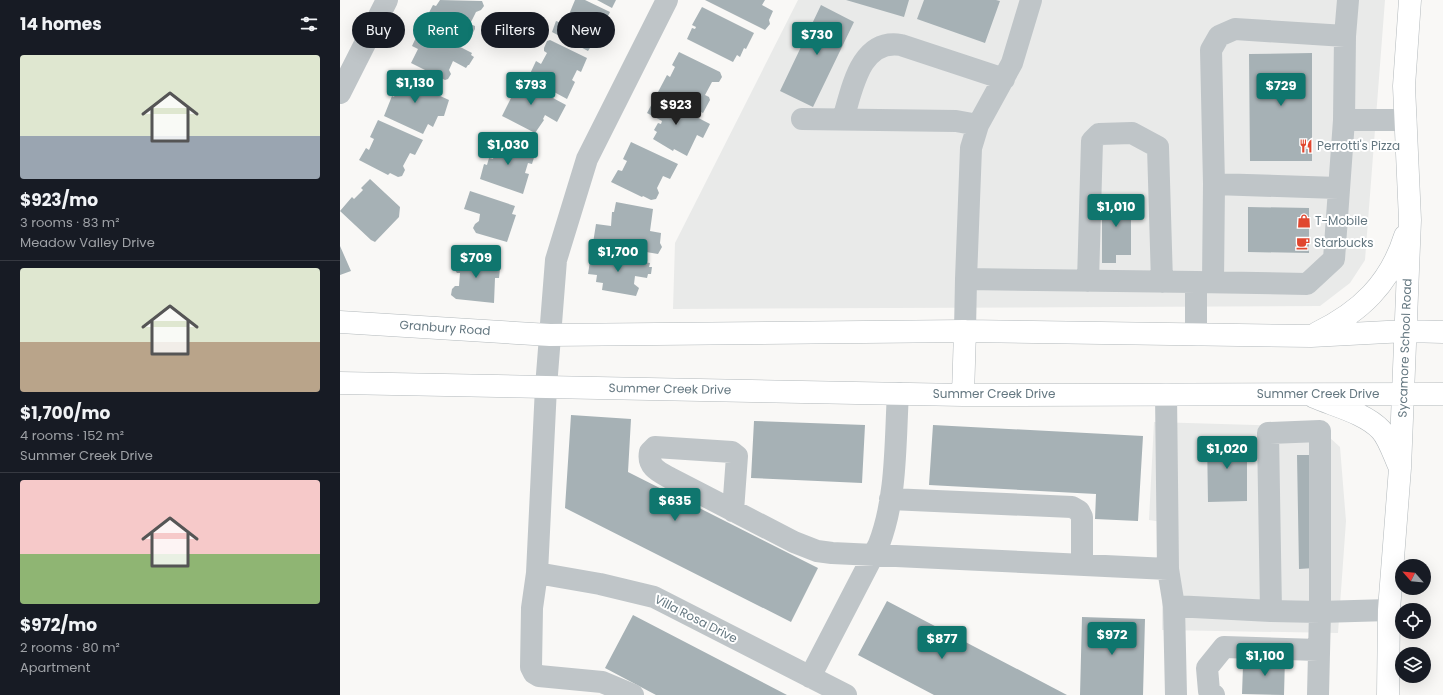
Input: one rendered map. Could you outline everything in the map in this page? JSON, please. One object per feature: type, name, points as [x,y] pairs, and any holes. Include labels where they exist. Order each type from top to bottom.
[{"type":"main road","name":"Sycamore School Road","points":[[1388,695],[1389,610],[1400,468],[1410,220],[1404,86],[1410,0]]},
{"type":"main road","points":[[1311,336],[1333,325],[1359,308],[1376,290],[1390,270],[1402,245],[1410,220]]},
{"type":"main road","name":"Granbury Road","points":[[340,322],[550,335]]},
{"type":"main road","points":[[963,394],[965,332]]},
{"type":"main road","points":[[550,335],[965,332],[1311,336],[1443,332]]},
{"type":"main road","points":[[340,383],[546,387]]},
{"type":"main road","name":"Summer Creek Drive","points":[[546,387],[963,394],[1443,394]]},
{"type":"main road","points":[[1308,394],[1367,418],[1382,431],[1400,468]]},
{"type":"street","points":[[340,93],[387,0]]},
{"type":"street","points":[[633,695],[602,682],[539,676],[534,673],[531,667],[532,608],[537,573],[546,387],[556,260],[587,159],[667,0]]},
{"type":"street","points":[[965,332],[970,148],[978,125],[1012,63],[1031,0]]},
{"type":"street","points":[[966,279],[1307,284],[1334,259],[1344,120],[1344,36],[1348,0]]},
{"type":"street","points":[[1196,335],[1205,282],[1214,184],[1211,50],[1219,36],[1235,29],[1344,36]]},
{"type":"street","points":[[843,119],[854,83],[865,60],[873,50],[890,43],[901,45],[1004,79]]},
{"type":"street","points":[[802,119],[956,121],[978,125]]},
{"type":"street","points":[[1344,120],[1406,120]]},
{"type":"street","points":[[1088,281],[1092,141],[1099,134],[1132,133],[1158,147],[1162,282]]},
{"type":"street","points":[[1214,184],[1338,188]]},
{"type":"street","points":[[810,677],[874,555],[885,528],[890,499],[898,393]]},
{"type":"street","points":[[1166,394],[1168,568],[1174,606],[1176,695]]},
{"type":"street","points":[[1271,611],[1268,433],[1320,431],[1320,612],[1318,695]]},
{"type":"street","points":[[890,499],[1072,507],[1079,510],[1082,518],[1082,564]]},
{"type":"street","points":[[733,511],[794,542],[817,551],[874,555],[1168,568]]},
{"type":"street","name":"Villa Rosa Drive","points":[[537,573],[600,584],[654,597],[846,695]]},
{"type":"street","points":[[1174,606],[1320,612],[1389,610]]},
{"type":"street","points":[[1214,695],[1209,691],[1207,668],[1224,647],[1318,650]]},
{"type":"shaded area","points":[[798,0],[1385,0],[1365,260],[1350,283],[1320,306],[673,309],[675,243]]},
{"type":"shaded area","points":[[1154,422],[1318,427],[1340,447],[1346,521],[1338,633],[1162,630],[1162,522],[1149,520]]},
{"type":"building","points":[[440,0],[482,1],[484,6],[481,10],[476,12],[473,18],[473,12],[429,12],[433,5],[436,6]]},
{"type":"building","points":[[575,0],[585,0],[610,12],[570,12]]},
{"type":"building","points":[[597,0],[616,0],[612,8]]},
{"type":"building","points":[[705,0],[765,0],[762,5],[773,11],[769,20],[770,24],[765,30]]},
{"type":"building","points":[[846,0],[909,0],[904,17]]},
{"type":"building","points":[[924,0],[1000,1],[985,43],[917,19]]},
{"type":"building","points":[[821,5],[854,22],[813,107],[780,91]]},
{"type":"building","points":[[702,7],[754,33],[746,49],[744,48],[740,57],[737,55],[733,62],[687,39],[692,28],[695,29],[696,27],[692,25]]},
{"type":"building","points":[[557,21],[557,35],[552,32]]},
{"type":"building","points":[[473,25],[475,26],[473,33]]},
{"type":"building","points":[[549,40],[557,43],[557,48],[566,48],[587,58],[581,72],[577,70],[572,80],[575,82],[567,99],[528,78],[536,61],[541,64],[547,53],[544,51],[544,48],[549,48]]},
{"type":"building","points":[[416,48],[462,48],[472,53],[471,55],[474,57],[466,68],[453,61],[449,70],[451,74],[448,79],[445,80],[411,63],[418,49]]},
{"type":"building","points":[[582,48],[590,48],[588,51]]},
{"type":"building","points":[[679,52],[720,72],[722,77],[719,82],[712,82],[705,95],[709,97],[710,100],[703,113],[658,92],[667,75],[670,77],[675,67],[672,65]]},
{"type":"building","points":[[1312,53],[1312,161],[1250,161],[1249,54]]},
{"type":"building","points":[[397,72],[439,92],[438,95],[449,100],[444,116],[438,116],[433,127],[428,124],[423,134],[384,116],[392,96],[394,97],[395,94],[388,91]]},
{"type":"building","points":[[514,77],[566,105],[557,122],[545,115],[544,120],[535,133],[502,116],[513,94],[507,91]]},
{"type":"building","points":[[656,96],[710,124],[703,138],[697,135],[687,156],[674,149],[673,151],[653,139],[657,132],[654,130],[658,123],[661,124],[662,121],[647,113]]},
{"type":"building","points":[[378,120],[423,140],[415,155],[410,153],[403,166],[405,170],[402,176],[398,177],[390,173],[388,175],[359,160],[366,148],[369,150],[374,139],[370,137]]},
{"type":"building","points":[[497,138],[536,151],[532,164],[528,163],[525,173],[529,174],[523,194],[480,179],[484,164],[487,165],[489,158],[493,159],[495,151],[491,147],[493,140]]},
{"type":"building","points":[[631,142],[678,164],[670,179],[663,176],[657,188],[659,193],[656,199],[651,200],[643,196],[642,197],[611,182],[618,170],[622,171],[627,161],[623,159]]},
{"type":"building","points":[[370,179],[400,207],[399,217],[375,242],[340,211],[352,197],[354,199],[363,190],[361,188]]},
{"type":"building","points":[[470,191],[515,206],[512,214],[516,215],[507,242],[476,233],[473,228],[479,221],[480,214],[464,209]]},
{"type":"building","points":[[1102,196],[1131,196],[1131,255],[1116,255],[1116,263],[1102,263]]},
{"type":"building","points":[[616,202],[653,209],[650,231],[661,233],[660,243],[662,247],[658,254],[593,243],[596,224],[611,226],[612,212],[614,212]]},
{"type":"building","points":[[1248,207],[1309,208],[1309,253],[1248,252]]},
{"type":"building","points":[[340,246],[351,271],[340,275]]},
{"type":"building","points":[[591,254],[650,263],[649,267],[652,267],[651,274],[648,274],[647,278],[635,276],[634,284],[639,288],[636,296],[602,290],[603,283],[596,282],[597,275],[588,274]]},
{"type":"building","points":[[462,256],[501,260],[499,278],[495,278],[494,303],[456,299],[451,295],[452,289],[455,286],[459,286],[460,273],[457,273],[454,269],[455,262],[458,258],[462,259]]},
{"type":"building","points":[[571,415],[631,419],[628,472],[818,568],[791,622],[565,508]]},
{"type":"building","points":[[754,421],[865,425],[862,483],[751,478]]},
{"type":"building","points":[[933,425],[1143,436],[1138,521],[1095,519],[1096,494],[929,485]]},
{"type":"building","points":[[1207,439],[1247,439],[1247,501],[1208,502]]},
{"type":"building","points":[[1297,455],[1312,455],[1314,568],[1299,569]]},
{"type":"building","points":[[887,601],[1067,695],[934,695],[858,655]]},
{"type":"building","points":[[633,615],[787,695],[656,695],[605,668]]},
{"type":"building","points":[[1082,617],[1145,619],[1143,695],[1080,695]]},
{"type":"building","points":[[1256,657],[1285,658],[1284,695],[1242,694],[1243,666],[1256,666]]},
{"type":"place","name":"Perrotti's Pizza","points":[[1306,146]]},
{"type":"place","name":"T-Mobile","points":[[1304,221]]},
{"type":"place","name":"Starbucks","points":[[1303,243]]}]
